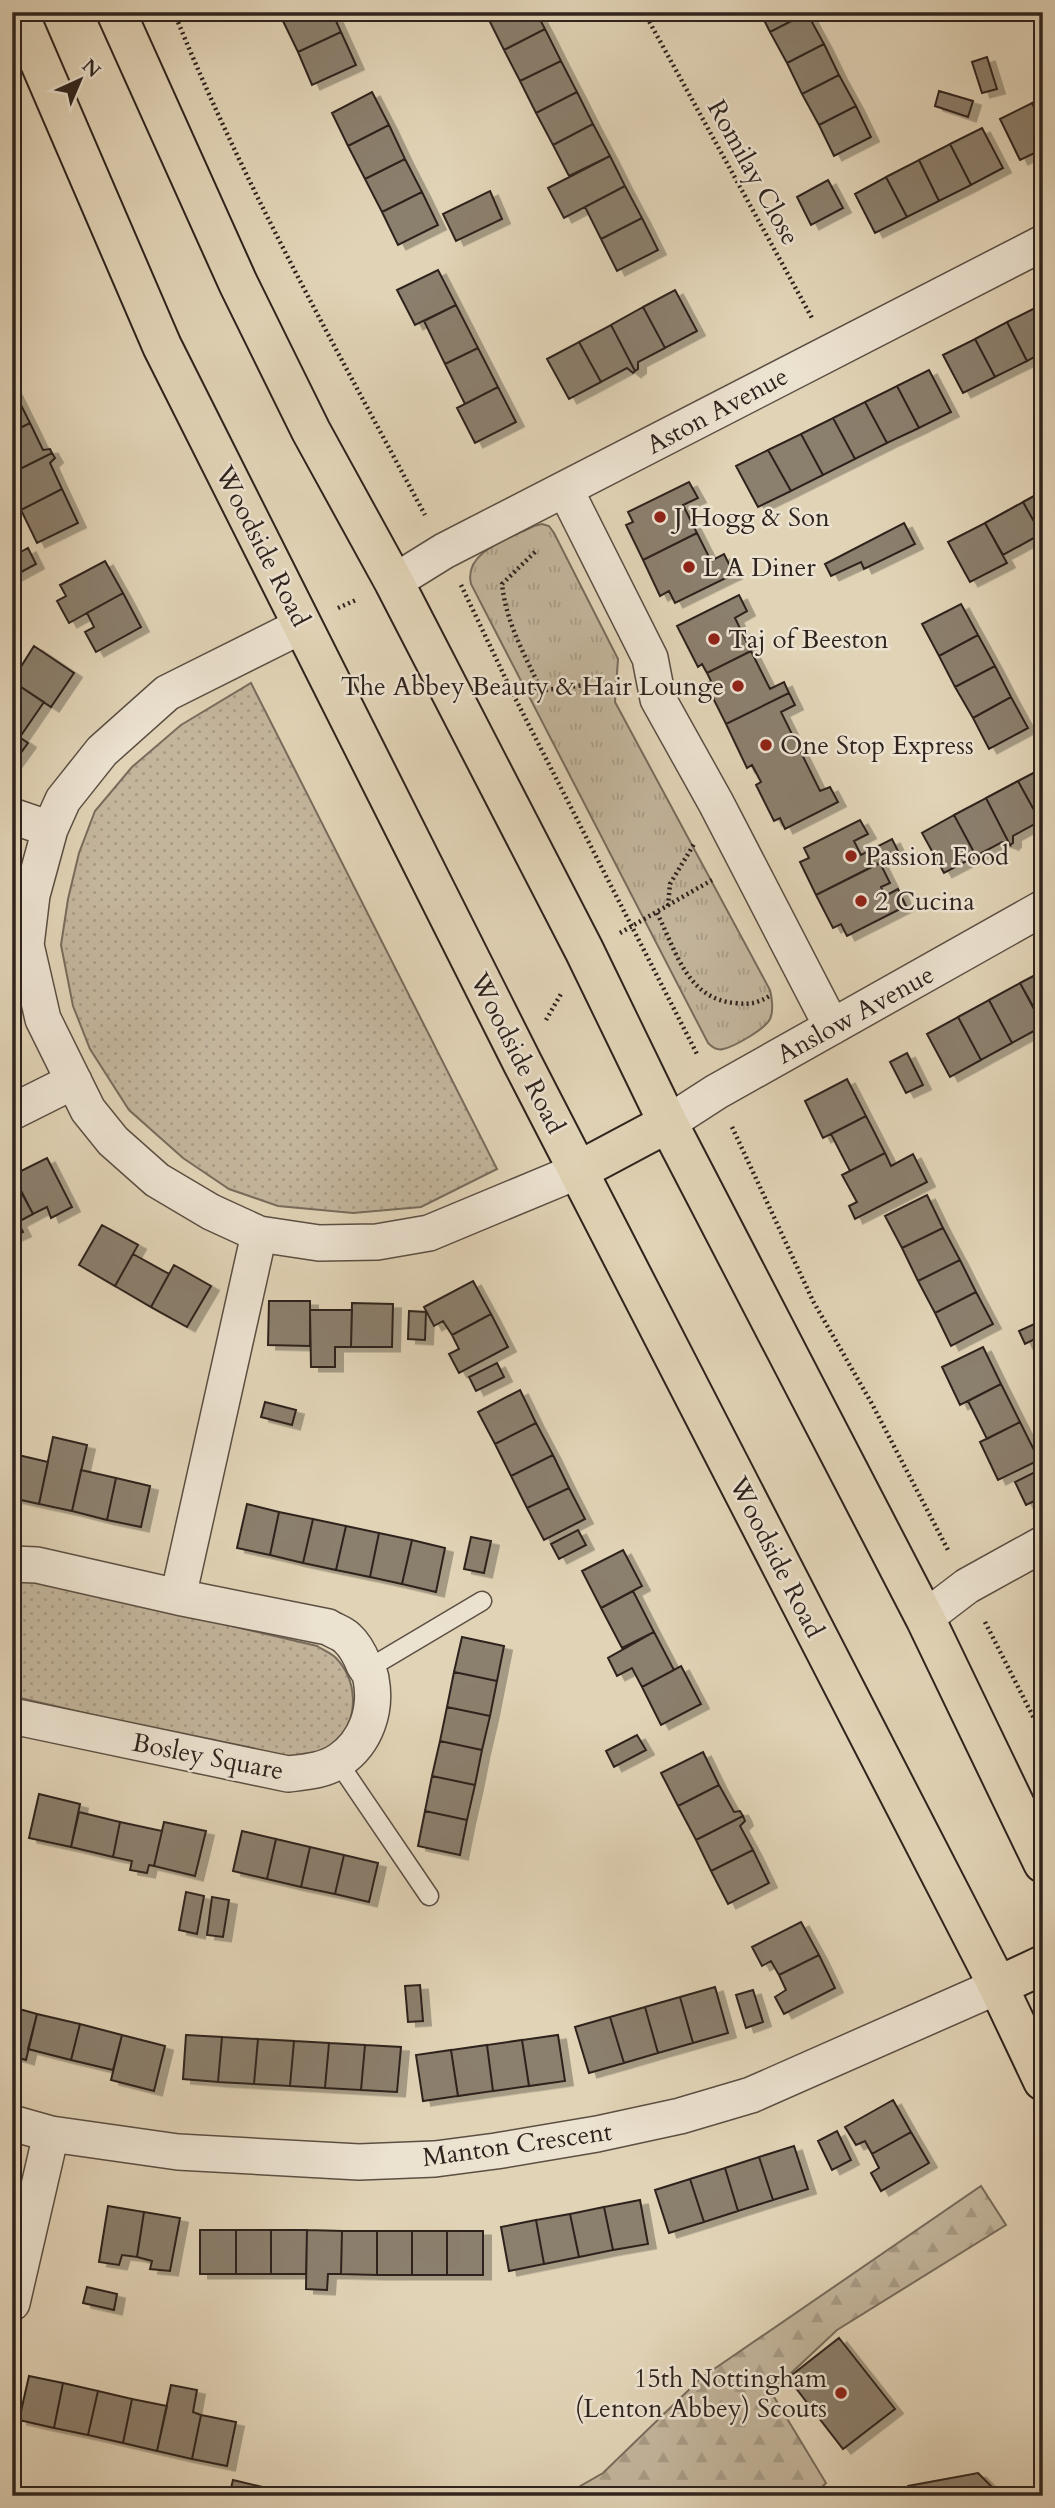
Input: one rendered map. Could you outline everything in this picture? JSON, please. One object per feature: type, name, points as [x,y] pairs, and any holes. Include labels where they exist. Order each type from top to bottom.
[{"type":"main road","name":"Woodside Road","points":[[18,12],[163,346],[523,1064],[998,1986],[1043,2081]]},
{"type":"main road","points":[[116,12],[238,284],[312,431],[394,582],[584,950],[668,1123],[925,1618],[1043,1863]]},
{"type":"main road","points":[[578,1171],[668,1123]]},
{"type":"main road","points":[[998,1986],[1043,1965]]},
{"type":"street","name":"Aston Avenue","points":[[394,582],[444,551],[573,503],[831,351],[1043,243]]},
{"type":"street","points":[[573,503],[650,658],[658,699],[716,803],[832,1027]]},
{"type":"street","points":[[303,625],[167,692],[102,751],[63,800],[50,829],[32,895],[26,945],[43,1019],[88,1110],[157,1180],[211,1212],[259,1234],[319,1243],[357,1243],[429,1233],[578,1171]]},
{"type":"street","points":[[12,816],[50,829]]},
{"type":"street","name":"Anslow Avenue","points":[[668,1123],[716,1092],[1043,908]]},
{"type":"street","points":[[12,1112],[74,1081]]},
{"type":"street","points":[[178,1598],[259,1234]]},
{"type":"street","points":[[925,1618],[967,1586],[1043,1544]]},
{"type":"street","name":"Bosley Square","points":[[12,1564],[37,1564],[178,1598],[328,1627],[347,1638],[359,1653],[371,1676],[372,1714],[362,1738],[338,1762],[316,1771],[288,1773],[12,1716]]},
{"type":"street","name":"Manton Crescent","points":[[12,2123],[51,2134],[178,2152],[359,2162],[435,2159],[496,2151],[644,2124],[751,2095],[998,1986]]},
{"type":"street","points":[[12,2303],[51,2134]]},
{"type":"lane","points":[[366,1670],[482,1601]]},
{"type":"lane","points":[[338,1762],[429,1896]]},
{"type":"path","points":[[174,12],[202,81],[306,293],[444,551],[513,694],[716,1092],[813,1301],[872,1404],[1043,1736]]},
{"type":"path","name":"Romilay Close","points":[[644,12],[831,351]]},
{"type":"path","points":[[541,690],[512,631],[502,584],[543,545],[573,503]]},
{"type":"path","points":[[303,625],[394,582]]},
{"type":"path","points":[[513,694],[585,685],[656,688]]},
{"type":"path","points":[[668,906],[670,884],[716,803]]},
{"type":"path","points":[[523,1064],[584,950],[632,927],[745,860]]},
{"type":"path","points":[[657,913],[689,978],[707,996],[724,1002],[754,1005],[805,975]]},
{"type":"green space","points":[[542,524],[549,526],[554,533],[618,659],[615,702],[770,990],[770,1019],[756,1032],[728,1048],[717,1049],[708,1043],[471,584],[470,573],[481,554],[502,541]]},
{"type":"green space","points":[[251,683],[497,1169],[421,1207],[353,1213],[278,1206],[229,1189],[183,1158],[129,1110],[90,1049],[73,1006],[61,945],[79,853],[95,811],[132,767],[181,725]]},
{"type":"green space","points":[[31,1579],[317,1646],[336,1658],[348,1677],[353,1698],[350,1720],[339,1739],[316,1757],[278,1758],[12,1696],[12,1580]]},
{"type":"green space","points":[[981,2186],[1006,2225],[837,2330],[771,2392],[826,2483],[813,2496],[563,2496],[603,2473],[701,2378]]},
{"type":"building","points":[[279,12],[298,12],[282,19]]},
{"type":"building","points":[[298,12],[332,12],[341,32],[298,52],[282,19]]},
{"type":"building","points":[[499,12],[536,12],[545,29],[504,50],[488,18]]},
{"type":"building","points":[[760,12],[807,12],[807,13],[770,32]]},
{"type":"building","points":[[807,13],[824,44],[787,63],[770,32]]},
{"type":"building","points":[[545,29],[561,61],[520,81],[504,50]]},
{"type":"building","points":[[341,32],[356,65],[312,85],[298,52]]},
{"type":"building","points":[[824,44],[839,75],[802,94],[787,63]]},
{"type":"building","points":[[987,57],[997,89],[982,93],[972,62]]},
{"type":"building","points":[[561,61],[577,92],[536,113],[520,81]]},
{"type":"building","points":[[839,75],[856,106],[819,125],[802,94]]},
{"type":"building","points":[[939,91],[973,101],[968,117],[935,106]]},
{"type":"building","points":[[372,92],[389,125],[348,146],[332,113]]},
{"type":"building","points":[[577,92],[593,124],[553,145],[536,113]]},
{"type":"building","points":[[1043,98],[1043,125],[1032,103]]},
{"type":"building","points":[[1032,103],[1043,125],[1043,149],[1020,160],[1000,119]]},
{"type":"building","points":[[856,106],[871,137],[834,156],[819,125]]},
{"type":"building","points":[[593,124],[610,156],[569,176],[553,145]]},
{"type":"building","points":[[389,125],[405,159],[365,179],[348,146]]},
{"type":"building","points":[[982,128],[1003,168],[971,185],[950,144]]},
{"type":"building","points":[[950,144],[971,185],[939,201],[919,160]]},
{"type":"building","points":[[610,156],[625,186],[564,218],[548,188]]},
{"type":"building","points":[[405,159],[422,192],[382,212],[365,179]]},
{"type":"building","points":[[919,160],[939,201],[907,217],[886,177]]},
{"type":"building","points":[[886,177],[907,217],[875,233],[855,194]]},
{"type":"building","points":[[828,180],[843,208],[811,225],[797,197]]},
{"type":"building","points":[[625,186],[642,218],[601,239],[585,207]]},
{"type":"building","points":[[490,191],[502,219],[456,241],[443,214]]},
{"type":"building","points":[[422,192],[438,225],[398,245],[382,212]]},
{"type":"building","points":[[642,218],[658,250],[617,271],[601,239]]},
{"type":"building","points":[[438,270],[456,305],[415,325],[397,290]]},
{"type":"building","points":[[675,290],[697,331],[665,348],[643,307]]},
{"type":"building","points":[[456,305],[478,348],[445,364],[424,321]]},
{"type":"building","points":[[1039,306],[1043,313],[1043,352],[1027,361],[1007,322]]},
{"type":"building","points":[[643,307],[665,348],[638,362],[638,369],[635,371],[611,325]]},
{"type":"building","points":[[1007,322],[1027,361],[995,377],[975,339]]},
{"type":"building","points":[[611,325],[635,371],[633,373],[627,368],[601,382],[579,342]]},
{"type":"building","points":[[975,339],[995,377],[963,393],[943,355]]},
{"type":"building","points":[[579,342],[601,382],[569,399],[547,359]]},
{"type":"building","points":[[478,348],[498,387],[465,404],[445,364]]},
{"type":"building","points":[[929,370],[951,412],[919,428],[897,386]]},
{"type":"building","points":[[897,386],[919,428],[887,443],[865,402]]},
{"type":"building","points":[[498,387],[516,422],[475,443],[457,408]]},
{"type":"building","points":[[14,391],[30,423],[12,432],[12,392]]},
{"type":"building","points":[[865,402],[887,443],[855,459],[833,418]]},
{"type":"building","points":[[833,418],[855,459],[823,475],[801,434]]},
{"type":"building","points":[[30,423],[43,450],[50,449],[52,453],[12,473],[12,432]]},
{"type":"building","points":[[801,434],[823,475],[791,491],[768,450]]},
{"type":"building","points":[[768,450],[791,491],[758,507],[736,466]]},
{"type":"building","points":[[52,453],[55,458],[50,463],[62,489],[21,510],[12,491],[12,473]]},
{"type":"building","name":"J Hogg & Son","points":[[689,482],[698,498],[683,505],[697,533],[643,560],[626,525],[633,522],[628,512]]},
{"type":"building","points":[[62,489],[78,523],[37,543],[21,510]]},
{"type":"building","points":[[1043,491],[1043,533],[1041,534],[1023,502]]},
{"type":"building","points":[[1023,502],[1041,534],[1003,555],[985,523]]},
{"type":"building","points":[[904,523],[915,544],[864,569],[861,562],[831,576],[825,564]]},
{"type":"building","points":[[985,523],[1007,563],[970,582],[948,542]]},
{"type":"building","name":"L A Diner","points":[[697,533],[711,561],[724,554],[734,574],[675,603],[669,591],[660,596],[643,560]]},
{"type":"building","points":[[28,548],[36,564],[12,577],[12,557]]},
{"type":"building","points":[[105,561],[123,593],[69,623],[57,601],[66,596],[60,585]]},
{"type":"building","points":[[123,593],[141,627],[96,652],[85,632],[94,627],[87,613]]},
{"type":"building","name":"Taj of Beeston","points":[[739,595],[747,611],[735,618],[751,651],[707,673],[702,664],[698,667],[677,626]]},
{"type":"building","points":[[961,604],[978,635],[939,656],[922,624]]},
{"type":"building","points":[[978,635],[995,666],[955,687],[939,656]]},
{"type":"building","points":[[34,646],[74,673],[51,707],[12,681]]},
{"type":"building","name":"The Abbey Beauty & Hair Lounge","points":[[751,651],[770,689],[784,682],[789,693],[726,724],[706,684],[711,681],[707,673]]},
{"type":"building","points":[[995,666],[1011,697],[973,718],[955,687]]},
{"type":"building","points":[[12,681],[44,702],[20,737],[12,732]]},
{"type":"building","name":"One Stop Express","points":[[789,693],[795,705],[781,712],[820,791],[830,787],[838,802],[785,829],[780,818],[774,821],[756,785],[761,782],[752,765],[747,768],[726,724]]},
{"type":"building","points":[[1011,697],[1028,728],[989,749],[973,718]]},
{"type":"building","points":[[12,732],[28,743],[12,765]]},
{"type":"building","points":[[1043,768],[1043,820],[1040,821],[1018,781]]},
{"type":"building","points":[[1018,781],[1040,821],[1013,836],[1013,843],[1010,845],[986,798]]},
{"type":"building","points":[[986,798],[1010,845],[1002,842],[976,856],[954,815]]},
{"type":"building","points":[[954,815],[976,856],[944,873],[922,833]]},
{"type":"building","name":"Passion Food","points":[[860,820],[868,834],[854,841],[861,855],[892,839],[899,853],[816,895],[800,862],[809,858],[804,848]]},
{"type":"building","name":"2 Cucina","points":[[880,863],[890,883],[881,887],[885,896],[898,889],[906,906],[847,936],[841,924],[833,928],[816,895]]},
{"type":"building","points":[[1043,971],[1043,1024],[1020,983]]},
{"type":"building","points":[[1020,983],[1043,1026],[1012,1043],[989,1000]]},
{"type":"building","points":[[989,1000],[1012,1043],[981,1060],[958,1017]]},
{"type":"building","points":[[958,1017],[981,1060],[950,1077],[927,1034]]},
{"type":"building","points":[[907,1053],[923,1085],[906,1093],[890,1062]]},
{"type":"building","points":[[847,1079],[866,1116],[823,1138],[805,1101]]},
{"type":"building","points":[[866,1116],[885,1153],[850,1171],[831,1134]]},
{"type":"building","points":[[885,1153],[891,1166],[913,1154],[927,1182],[855,1219],[849,1206],[857,1202],[842,1175]]},
{"type":"building","points":[[47,1158],[72,1207],[51,1218],[47,1207],[33,1214],[13,1175]]},
{"type":"building","points":[[12,1175],[33,1214],[18,1222],[23,1232],[12,1237]]},
{"type":"building","points":[[927,1195],[943,1228],[902,1248],[885,1216]]},
{"type":"building","points":[[102,1225],[138,1245],[115,1286],[79,1265]]},
{"type":"building","points":[[943,1228],[960,1260],[918,1281],[902,1248]]},
{"type":"building","points":[[133,1254],[169,1274],[151,1307],[115,1286]]},
{"type":"building","points":[[960,1260],[976,1292],[935,1313],[918,1281]]},
{"type":"building","points":[[174,1265],[211,1286],[187,1327],[151,1307]]},
{"type":"building","points":[[473,1281],[491,1314],[452,1335],[443,1321],[434,1326],[424,1307]]},
{"type":"building","points":[[976,1292],[993,1324],[951,1346],[935,1313]]},
{"type":"building","points":[[269,1301],[310,1301],[310,1346],[268,1345]]},
{"type":"building","points":[[352,1303],[393,1304],[392,1347],[351,1347]]},
{"type":"building","points":[[310,1310],[352,1310],[351,1347],[335,1347],[335,1367],[311,1367]]},
{"type":"building","points":[[409,1311],[426,1312],[425,1340],[408,1339]]},
{"type":"building","points":[[491,1314],[508,1347],[459,1373],[449,1354],[459,1349],[452,1335]]},
{"type":"building","points":[[1043,1320],[1043,1335],[1025,1344],[1019,1331]]},
{"type":"building","points":[[983,1347],[1001,1384],[960,1405],[942,1367]]},
{"type":"building","points":[[497,1363],[504,1377],[476,1391],[469,1377]]},
{"type":"building","points":[[1001,1384],[1020,1422],[987,1439],[968,1401]]},
{"type":"building","points":[[520,1390],[536,1423],[495,1444],[478,1412]]},
{"type":"building","points":[[265,1402],[296,1410],[292,1425],[261,1417]]},
{"type":"building","points":[[1020,1422],[1039,1460],[998,1480],[980,1442]]},
{"type":"building","points":[[536,1423],[553,1455],[511,1476],[495,1444]]},
{"type":"building","points":[[53,1437],[87,1445],[72,1511],[39,1504]]},
{"type":"building","points":[[14,1454],[48,1462],[39,1504],[12,1498]]},
{"type":"building","points":[[553,1455],[569,1488],[527,1508],[511,1476]]},
{"type":"building","points":[[1043,1468],[1043,1497],[1026,1505],[1015,1482]]},
{"type":"building","points":[[81,1470],[116,1478],[107,1520],[72,1511]]},
{"type":"building","points":[[116,1478],[150,1486],[141,1527],[107,1520]]},
{"type":"building","points":[[569,1488],[585,1519],[544,1540],[527,1508]]},
{"type":"building","points":[[247,1504],[279,1512],[270,1555],[237,1548]]},
{"type":"building","points":[[279,1512],[313,1519],[303,1563],[270,1555]]},
{"type":"building","points":[[313,1519],[346,1526],[336,1570],[303,1563]]},
{"type":"building","points":[[346,1526],[379,1533],[370,1577],[336,1570]]},
{"type":"building","points":[[578,1530],[586,1545],[559,1559],[551,1544]]},
{"type":"building","points":[[379,1533],[412,1540],[402,1584],[370,1577]]},
{"type":"building","points":[[471,1537],[491,1541],[484,1573],[464,1569]]},
{"type":"building","points":[[412,1540],[445,1548],[436,1592],[402,1584]]},
{"type":"building","points":[[623,1550],[642,1586],[601,1608],[582,1571]]},
{"type":"building","points":[[633,1591],[654,1632],[622,1648],[601,1608]]},
{"type":"building","points":[[654,1632],[674,1670],[642,1687],[632,1668],[617,1676],[608,1658]]},
{"type":"building","points":[[462,1637],[504,1646],[497,1681],[454,1672]]},
{"type":"building","points":[[681,1666],[701,1704],[661,1725],[642,1687]]},
{"type":"building","points":[[454,1672],[497,1681],[490,1716],[447,1707]]},
{"type":"building","points":[[447,1707],[490,1716],[482,1750],[440,1741]]},
{"type":"building","points":[[637,1735],[646,1750],[614,1767],[606,1751]]},
{"type":"building","points":[[440,1741],[482,1750],[475,1785],[432,1776]]},
{"type":"building","points":[[703,1752],[719,1785],[678,1806],[661,1773]]},
{"type":"building","points":[[432,1776],[475,1785],[467,1820],[425,1811]]},
{"type":"building","points":[[719,1785],[734,1812],[740,1811],[743,1816],[696,1840],[678,1806]]},
{"type":"building","points":[[39,1794],[80,1804],[71,1847],[29,1838]]},
{"type":"building","points":[[425,1811],[467,1820],[460,1855],[418,1846]]},
{"type":"building","points":[[79,1812],[120,1822],[113,1857],[71,1847]]},
{"type":"building","points":[[743,1816],[745,1821],[740,1826],[753,1850],[711,1871],[696,1840]]},
{"type":"building","points":[[120,1822],[162,1831],[154,1866],[149,1865],[147,1873],[130,1870],[132,1861],[113,1857]]},
{"type":"building","points":[[164,1822],[206,1831],[195,1876],[154,1866]]},
{"type":"building","points":[[242,1831],[276,1839],[267,1879],[233,1871]]},
{"type":"building","points":[[276,1839],[310,1847],[301,1887],[267,1879]]},
{"type":"building","points":[[310,1847],[344,1855],[335,1894],[301,1887]]},
{"type":"building","points":[[753,1850],[769,1883],[728,1904],[711,1871]]},
{"type":"building","points":[[344,1855],[378,1863],[369,1902],[335,1894]]},
{"type":"building","points":[[186,1892],[204,1896],[197,1934],[179,1930]]},
{"type":"building","points":[[212,1897],[229,1900],[223,1937],[207,1935]]},
{"type":"building","points":[[801,1922],[819,1955],[779,1975],[771,1961],[762,1966],[752,1947]]},
{"type":"building","points":[[819,1955],[835,1988],[784,2014],[775,1997],[786,1990],[779,1975]]},
{"type":"building","points":[[420,1985],[423,2021],[408,2022],[405,1986]]},
{"type":"building","points":[[715,1987],[728,2033],[693,2043],[680,1997]]},
{"type":"building","points":[[753,1990],[763,2022],[746,2028],[736,1995]]},
{"type":"building","points":[[680,1997],[693,2043],[658,2053],[645,2007]]},
{"type":"building","points":[[12,2007],[37,2014],[26,2060],[12,2056]]},
{"type":"building","points":[[645,2007],[658,2053],[624,2063],[610,2017]]},
{"type":"building","points":[[37,2014],[80,2024],[71,2060],[28,2049]]},
{"type":"building","points":[[610,2017],[624,2063],[589,2073],[575,2027]]},
{"type":"building","points":[[80,2024],[122,2035],[113,2070],[71,2060]]},
{"type":"building","points":[[122,2035],[165,2046],[154,2091],[111,2080]]},
{"type":"building","points":[[186,2035],[222,2037],[218,2082],[183,2079]]},
{"type":"building","points":[[558,2035],[565,2081],[529,2086],[522,2040]]},
{"type":"building","points":[[222,2037],[258,2039],[254,2084],[218,2082]]},
{"type":"building","points":[[258,2039],[294,2041],[290,2086],[254,2084]]},
{"type":"building","points":[[522,2040],[529,2086],[493,2091],[487,2045]]},
{"type":"building","points":[[294,2041],[329,2043],[325,2088],[290,2086]]},
{"type":"building","points":[[329,2043],[365,2045],[361,2090],[325,2088]]},
{"type":"building","points":[[365,2045],[401,2047],[397,2092],[361,2090]]},
{"type":"building","points":[[487,2045],[493,2091],[458,2096],[451,2050]]},
{"type":"building","points":[[451,2050],[458,2096],[423,2101],[416,2055]]},
{"type":"building","points":[[893,2100],[911,2132],[872,2154],[865,2141],[856,2145],[845,2127]]},
{"type":"building","points":[[837,2131],[851,2160],[832,2170],[818,2141]]},
{"type":"building","points":[[911,2132],[929,2163],[881,2191],[871,2173],[879,2168],[872,2154]]},
{"type":"building","points":[[794,2146],[808,2189],[773,2200],[759,2157]]},
{"type":"building","points":[[759,2157],[773,2200],[738,2211],[725,2168]]},
{"type":"building","points":[[725,2168],[738,2211],[704,2222],[690,2179]]},
{"type":"building","points":[[690,2179],[704,2222],[669,2233],[655,2190]]},
{"type":"building","points":[[640,2200],[648,2244],[613,2250],[604,2207]]},
{"type":"building","points":[[108,2206],[144,2212],[137,2257],[122,2255],[119,2265],[99,2262]]},
{"type":"building","points":[[604,2207],[613,2250],[579,2257],[570,2214]]},
{"type":"building","points":[[144,2212],[180,2218],[170,2271],[150,2269],[152,2261],[137,2257]]},
{"type":"building","points":[[570,2214],[579,2257],[544,2264],[536,2220]]},
{"type":"building","points":[[536,2220],[544,2264],[509,2271],[501,2227]]},
{"type":"building","points":[[200,2230],[236,2230],[236,2274],[200,2274]]},
{"type":"building","points":[[236,2230],[271,2230],[271,2274],[236,2274]]},
{"type":"building","points":[[271,2230],[307,2230],[306,2274],[271,2274]]},
{"type":"building","points":[[307,2230],[342,2231],[341,2274],[328,2274],[327,2290],[306,2289]]},
{"type":"building","points":[[342,2231],[377,2231],[377,2275],[341,2274]]},
{"type":"building","points":[[377,2231],[412,2231],[412,2275],[377,2275]]},
{"type":"building","points":[[412,2231],[447,2231],[447,2275],[412,2275]]},
{"type":"building","points":[[447,2231],[483,2231],[483,2275],[447,2275]]},
{"type":"building","points":[[87,2287],[117,2294],[114,2310],[83,2303]]},
{"type":"building","name":"15th Nottingham (Lenton Abbey) Scouts","points":[[839,2338],[895,2409],[843,2449],[788,2378]]},
{"type":"building","points":[[29,2376],[63,2383],[54,2428],[19,2420]]},
{"type":"building","points":[[63,2383],[98,2391],[88,2435],[54,2428]]},
{"type":"building","points":[[171,2385],[197,2390],[193,2412],[201,2415],[192,2459],[157,2451]]},
{"type":"building","points":[[98,2391],[132,2399],[123,2443],[88,2435]]},
{"type":"building","points":[[132,2399],[167,2406],[157,2451],[123,2443]]},
{"type":"building","points":[[201,2415],[236,2422],[227,2466],[192,2459]]},
{"type":"building","points":[[978,2473],[1001,2496],[900,2496],[908,2486]]},
{"type":"building","points":[[233,2480],[275,2490],[273,2496],[229,2496]]},
{"type":"place","name":"J Hogg & Son","points":[[660,517]]},
{"type":"place","name":"L A Diner","points":[[689,567]]},
{"type":"place","name":"Taj of Beeston","points":[[714,639]]},
{"type":"place","name":"The Abbey Beauty & Hair Lounge","points":[[738,686]]},
{"type":"place","name":"One Stop Express","points":[[766,745]]},
{"type":"place","name":"Passion Food","points":[[851,856]]},
{"type":"place","name":"2 Cucina","points":[[861,901]]},
{"type":"place","name":"15th Nottingham (Lenton Abbey) Scouts","points":[[841,2393]]}]
